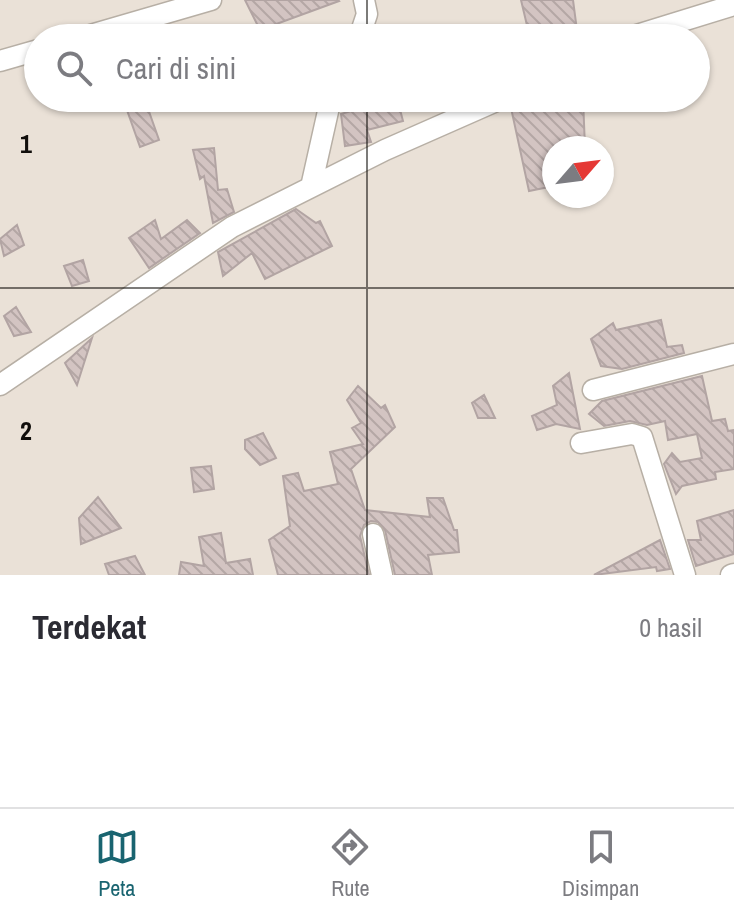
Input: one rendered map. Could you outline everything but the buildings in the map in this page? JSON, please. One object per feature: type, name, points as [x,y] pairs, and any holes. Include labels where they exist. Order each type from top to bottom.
[{"type":"street","points":[[128,24],[211,0]]},
{"type":"street","points":[[364,0],[365,24]]},
{"type":"street","points":[[672,24],[724,8]]},
{"type":"street","points":[[0,61],[24,54]]},
{"type":"street","points":[[311,187],[328,112]]},
{"type":"street","points":[[0,385],[232,227],[473,112]]},
{"type":"street","points":[[593,390],[734,354]]},
{"type":"street","points":[[581,443],[632,434],[642,437],[685,575]]},
{"type":"street","points":[[373,534],[382,575]]}]
